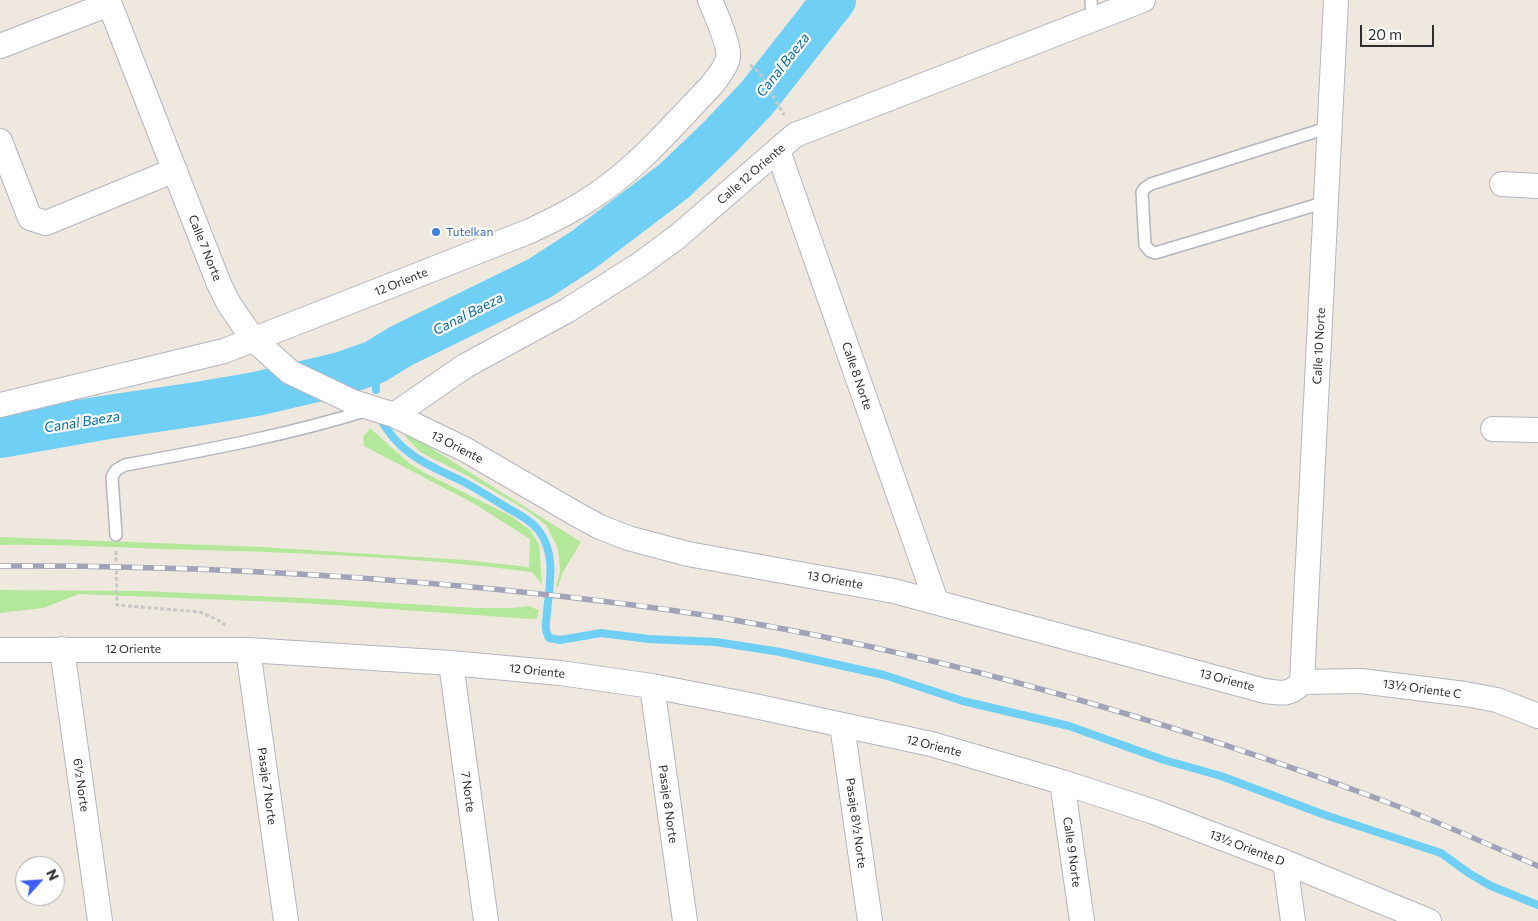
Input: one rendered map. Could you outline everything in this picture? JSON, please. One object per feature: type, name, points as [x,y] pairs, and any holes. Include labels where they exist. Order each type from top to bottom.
[{"type":"street","name":"12 Oriente","points":[[0,404],[224,351],[530,231],[574,209],[598,194],[625,173],[709,88],[720,74],[728,58],[726,43],[710,0]]},
{"type":"street","name":"Calle 12 Oriente","points":[[394,415],[465,366],[568,310],[640,265],[677,237],[795,135],[1092,10],[1143,0]]},
{"type":"street","name":"Calle 10 Norte","points":[[1298,686],[1336,0]]},
{"type":"street","points":[[0,46],[108,2]]},
{"type":"street","name":"Calle 7 Norte","points":[[108,2],[219,284],[229,304],[253,339],[290,372],[362,405],[394,415]]},
{"type":"street","points":[[0,141],[30,218],[46,223],[175,170]]},
{"type":"street","name":"Calle 8 Norte","points":[[778,151],[936,601]]},
{"type":"street","points":[[1502,184],[1538,186]]},
{"type":"street","name":"13 Oriente","points":[[394,415],[466,450],[600,527],[628,538],[688,554],[894,591],[936,601],[1265,690],[1281,693],[1298,686]]},
{"type":"street","points":[[1493,429],[1538,430]]},
{"type":"street","name":"6½ Norte","points":[[62,649],[100,921]]},
{"type":"street","name":"12 Oriente","points":[[0,650],[248,650],[451,662],[560,673],[652,686],[931,744],[1062,782]]},
{"type":"street","name":"Pasaje 7 Norte","points":[[248,650],[286,921]]},
{"type":"street","name":"7 Norte","points":[[451,662],[486,921]]},
{"type":"street","name":"13½ Oriente C","points":[[1298,686],[1361,680],[1497,700],[1538,716]]},
{"type":"street","name":"Pasaje 8 Norte","points":[[652,686],[685,921]]},
{"type":"street","name":"Pasaje 8½ Norte","points":[[842,725],[870,921]]},
{"type":"street","name":"13½ Oriente D","points":[[1062,782],[1154,812],[1285,862],[1429,921]]},
{"type":"street","name":"Calle 9 Norte","points":[[1062,782],[1082,921]]},
{"type":"street","points":[[1285,862],[1293,921]]},
{"type":"lane","points":[[1326,202],[1156,253],[1150,251],[1145,245],[1142,192],[1151,184],[1330,127]]},
{"type":"lane","points":[[116,535],[112,477],[116,470],[125,465],[252,441],[325,423],[362,405]]},
{"type":"path","points":[[758,72],[781,110]]},
{"type":"path","points":[[116,535],[117,605],[200,612],[218,620],[233,631],[248,650]]},
{"type":"green space","points":[[396,426],[581,542],[563,572],[558,587],[556,587],[560,572],[557,546],[546,525],[531,513],[466,475],[420,452]]},
{"type":"green space","points":[[370,428],[409,463],[511,516],[530,530],[539,544],[542,585],[532,572],[394,558],[61,545],[0,545],[0,537],[261,547],[465,560],[529,567],[530,539],[473,503],[364,446],[363,437]]},
{"type":"green space","points":[[0,590],[141,591],[476,608],[528,606],[539,610],[537,618],[531,619],[304,603],[79,594],[43,608],[0,613]]},
{"type":"waterway","name":"Canal Baeza","points":[[0,436],[256,394],[341,374],[375,362],[401,346],[540,278],[583,250],[674,181],[757,98],[834,0]]},
{"type":"waterway","points":[[375,362],[376,390]]},
{"type":"waterway","points":[[379,416],[394,439],[413,456],[472,486],[520,515],[539,531],[545,540],[550,560],[546,626],[549,638],[560,640],[601,633],[649,639],[716,642],[780,652],[884,675],[963,701],[1069,726],[1164,760],[1221,776],[1325,815],[1441,853],[1470,874],[1491,886],[1538,905]]},
{"type":"railway","points":[[0,566],[242,571],[483,588],[651,607],[832,638],[992,676],[1151,721],[1229,746],[1384,801],[1538,866]]},
{"type":"place","name":"Tutelkan","points":[[436,232]]}]
